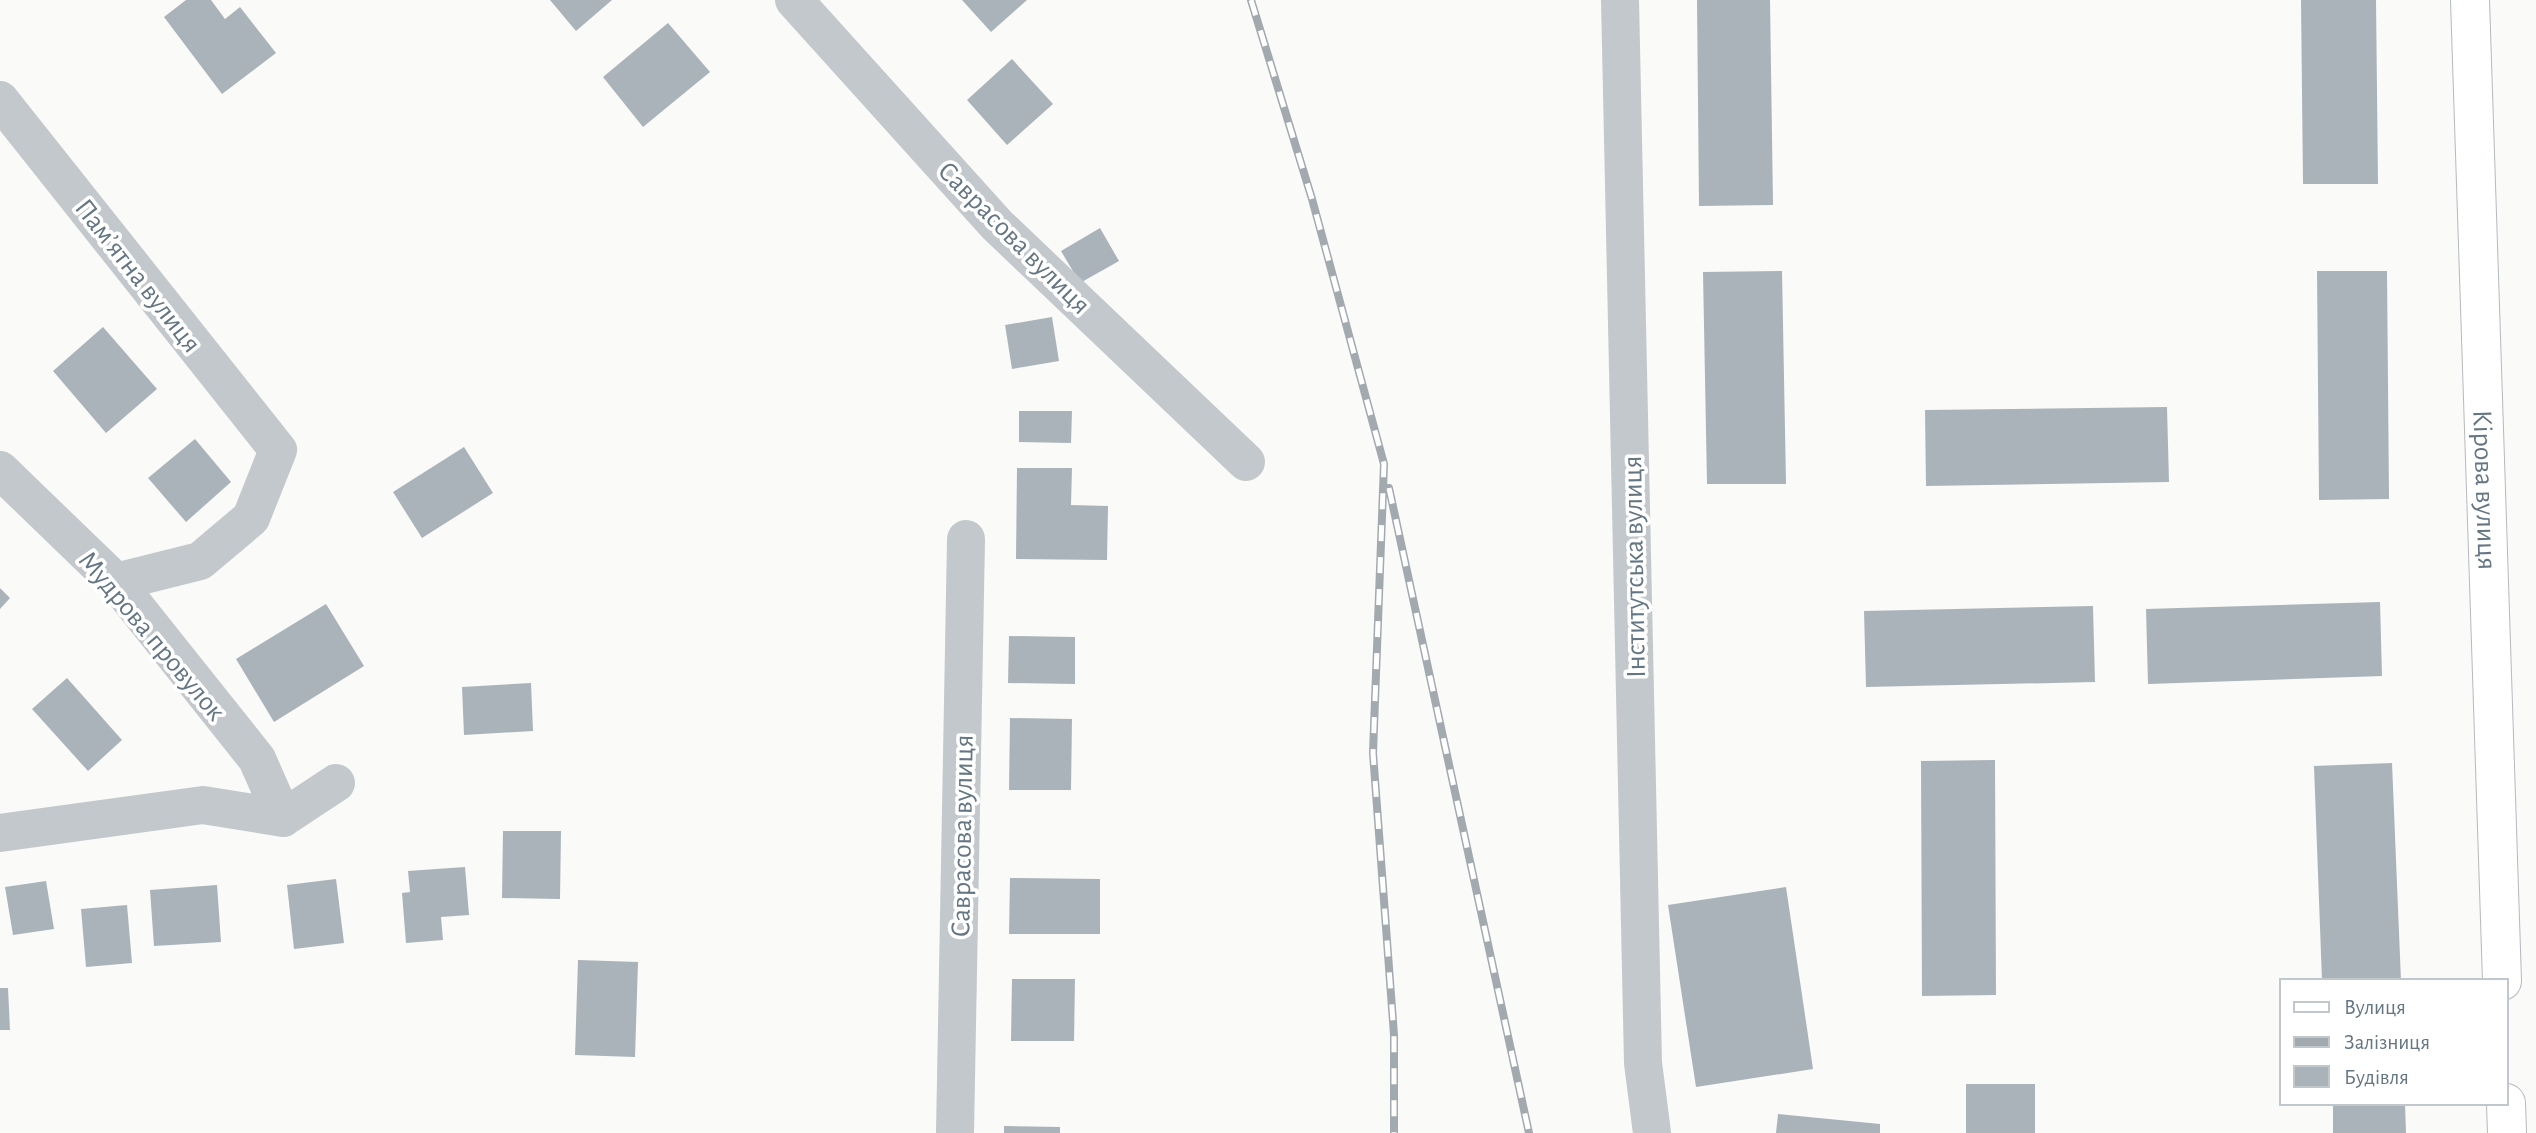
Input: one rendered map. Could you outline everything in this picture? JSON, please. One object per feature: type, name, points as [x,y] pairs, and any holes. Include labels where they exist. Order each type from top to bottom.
[{"type":"main road","name":"Кірова вулиця","points":[[2470,0],[2502,979]]},
{"type":"main road","points":[[2506,1105],[2507,1133]]},
{"type":"street","name":"Саврасова вулиця","points":[[794,0],[997,225],[1246,463]]},
{"type":"street","name":"Інститутська вулиця","points":[[1620,0],[1643,1063],[1652,1133]]},
{"type":"street","name":"Пам’ятна вулиця","points":[[0,100],[278,450],[251,518],[200,561],[116,582]]},
{"type":"street","name":"Мудрова провулок","points":[[0,470],[116,582],[257,759],[283,818]]},
{"type":"street","name":"Саврасова вулиця","points":[[955,1133],[966,539]]},
{"type":"street","points":[[0,832],[203,805],[283,818],[336,783]]},
{"type":"building","points":[[186,0],[211,0],[225,19],[240,7],[276,53],[222,94],[164,17]]},
{"type":"building","points":[[550,0],[612,0],[576,31]]},
{"type":"building","points":[[962,0],[1027,0],[991,32]]},
{"type":"building","points":[[1697,0],[1770,0],[1773,205],[1699,206]]},
{"type":"building","points":[[2301,0],[2376,0],[2378,184],[2303,184]]},
{"type":"building","points":[[668,23],[710,72],[643,127],[603,77]]},
{"type":"building","points":[[1012,59],[1053,104],[1007,145],[967,100]]},
{"type":"building","points":[[1100,228],[1119,261],[1080,283],[1061,251]]},
{"type":"building","points":[[1782,271],[1786,484],[1707,484],[1703,272]]},
{"type":"building","points":[[2317,271],[2387,271],[2389,499],[2319,500]]},
{"type":"building","points":[[1052,317],[1059,361],[1012,369],[1005,325]]},
{"type":"building","points":[[103,327],[157,389],[106,433],[53,371]]},
{"type":"building","points":[[2167,407],[2169,482],[1926,486],[1925,410]]},
{"type":"building","points":[[1019,411],[1072,411],[1071,443],[1019,442]]},
{"type":"building","points":[[195,439],[231,482],[186,522],[148,478]]},
{"type":"building","points":[[464,447],[493,493],[422,538],[393,492]]},
{"type":"building","points":[[1017,468],[1072,468],[1071,505],[1108,506],[1107,560],[1016,559]]},
{"type":"building","points":[[0,588],[10,598],[0,609]]},
{"type":"building","points":[[2380,602],[2382,676],[2148,684],[2146,609]]},
{"type":"building","points":[[326,604],[364,666],[274,722],[236,659]]},
{"type":"building","points":[[2093,606],[2095,682],[1866,687],[1864,611]]},
{"type":"building","points":[[1009,636],[1075,637],[1075,684],[1008,683]]},
{"type":"building","points":[[67,678],[122,740],[88,771],[32,709]]},
{"type":"building","points":[[531,683],[533,731],[464,735],[462,687]]},
{"type":"building","points":[[1010,718],[1072,719],[1071,790],[1009,790]]},
{"type":"building","points":[[1995,760],[1996,995],[1922,996],[1921,761]]},
{"type":"building","points":[[2392,763],[2401,979],[2322,979],[2314,766]]},
{"type":"building","points":[[503,831],[561,831],[560,899],[502,898]]},
{"type":"building","points":[[465,867],[469,915],[441,917],[443,940],[406,943],[402,893],[410,892],[408,871]]},
{"type":"building","points":[[1010,878],[1100,879],[1100,934],[1009,934]]},
{"type":"building","points":[[336,879],[344,943],[294,949],[287,885]]},
{"type":"building","points":[[46,881],[54,929],[13,935],[5,887]]},
{"type":"building","points":[[217,885],[221,942],[154,946],[150,890]]},
{"type":"building","points":[[1786,887],[1813,1069],[1696,1087],[1668,905]]},
{"type":"building","points":[[127,905],[132,963],[86,967],[81,909]]},
{"type":"building","points":[[578,960],[638,962],[635,1057],[575,1055]]},
{"type":"building","points":[[1012,979],[1075,979],[1074,1041],[1011,1041]]},
{"type":"building","points":[[0,988],[8,988],[10,1030],[0,1030]]},
{"type":"building","points":[[1966,1084],[2035,1084],[2035,1133],[1966,1133]]},
{"type":"building","points":[[2333,1105],[2405,1105],[2406,1133],[2333,1133]]},
{"type":"building","points":[[1778,1114],[1880,1124],[1880,1133],[1776,1133]]},
{"type":"building","points":[[1004,1126],[1060,1127],[1060,1133],[1004,1133]]},
{"type":"railway","points":[[1251,0],[1312,199],[1384,464],[1373,753],[1394,1035],[1394,1133]]},
{"type":"railway","points":[[1389,488],[1529,1133]]}]
